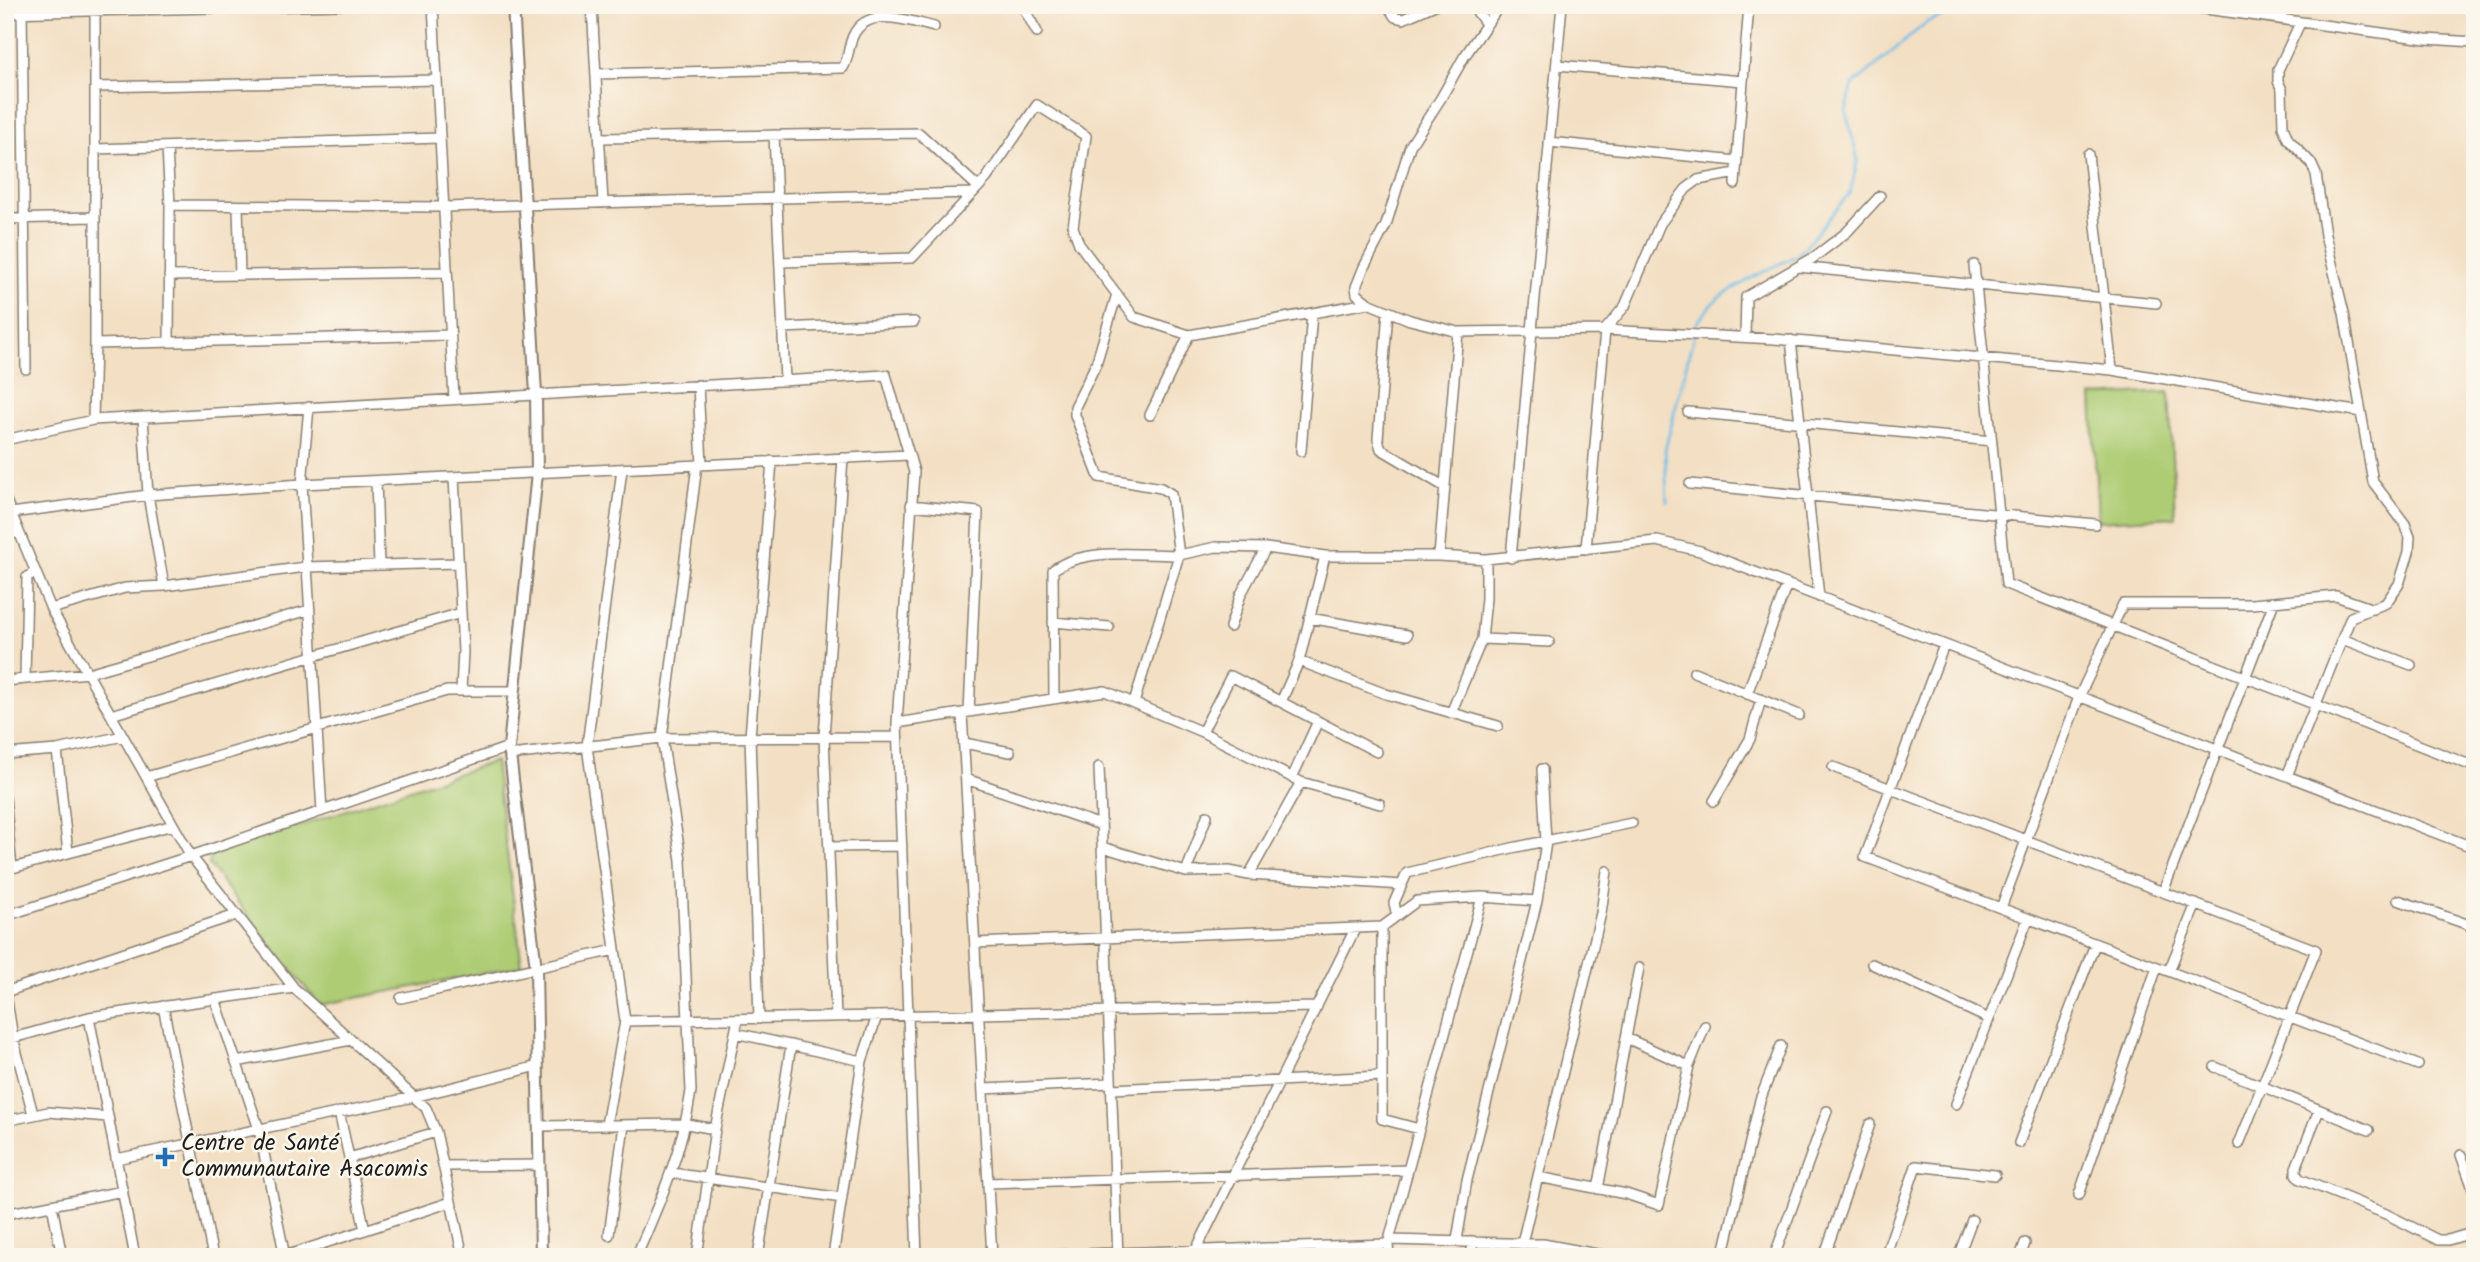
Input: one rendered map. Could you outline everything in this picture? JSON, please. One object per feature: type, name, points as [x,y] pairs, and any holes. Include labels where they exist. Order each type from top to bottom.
[{"type":"street","points":[[5,13],[22,9],[341,5]]},
{"type":"street","points":[[433,5],[454,399]]},
{"type":"street","points":[[513,5],[536,394],[537,473],[509,751],[536,968],[541,1257]]},
{"type":"street","points":[[592,5],[603,203]]},
{"type":"street","points":[[1022,5],[1037,32]]},
{"type":"street","points":[[1387,5],[1395,17],[1403,19],[1435,5]]},
{"type":"street","points":[[1472,5],[1486,24]]},
{"type":"street","points":[[1500,5],[1410,146],[1386,225],[1356,287],[1357,294],[1368,303],[1410,320],[1458,332],[1605,330],[1791,340],[2112,370],[2361,412]]},
{"type":"street","points":[[1511,558],[1562,5]]},
{"type":"street","points":[[1735,184],[1749,5]]},
{"type":"street","points":[[2176,5],[2426,39],[2475,42]]},
{"type":"street","points":[[93,420],[95,8]]},
{"type":"street","points":[[22,9],[26,369]]},
{"type":"street","points":[[596,74],[843,68],[853,36],[858,28],[869,21],[891,18],[934,27]]},
{"type":"street","points":[[2287,776],[2351,617],[2386,603],[2399,584],[2409,552],[2410,537],[2405,524],[2373,482],[2344,313],[2325,235],[2316,174],[2311,163],[2288,139],[2283,127],[2282,90],[2278,81],[2278,70],[2300,23]]},
{"type":"street","points":[[1557,65],[1743,82]]},
{"type":"street","points":[[95,88],[437,80]]},
{"type":"street","points":[[780,262],[912,258],[975,190],[1037,105],[1086,136],[1073,226],[1079,244],[1135,317],[1189,335],[1368,303]]},
{"type":"street","points":[[600,138],[919,133],[975,190]]},
{"type":"street","points":[[774,135],[785,381]]},
{"type":"street","points":[[95,149],[440,138]]},
{"type":"street","points":[[1549,142],[1737,161]]},
{"type":"street","points":[[167,147],[170,205],[169,342]]},
{"type":"street","points":[[2088,154],[2112,370]]},
{"type":"street","points":[[1586,549],[1605,330],[1625,306],[1660,224],[1686,189],[1698,180],[1736,173]]},
{"type":"street","points":[[170,205],[444,207],[975,190]]},
{"type":"street","points":[[1745,337],[1746,297],[1799,267],[1847,232],[1880,196]]},
{"type":"street","points":[[238,206],[240,275]]},
{"type":"street","points":[[5,219],[95,217]]},
{"type":"street","points":[[1974,265],[2006,584],[2475,767]]},
{"type":"street","points":[[1799,267],[2156,303]]},
{"type":"street","points":[[169,276],[447,272]]},
{"type":"street","points":[[1117,294],[1096,364],[1075,407],[1075,415],[1099,477],[1161,488],[1171,494],[1179,555],[1134,703]]},
{"type":"street","points":[[1388,311],[1378,439],[1381,449],[1445,487]]},
{"type":"street","points":[[1301,451],[1312,313]]},
{"type":"street","points":[[783,328],[914,322]]},
{"type":"street","points":[[1439,556],[1458,332]]},
{"type":"street","points":[[95,344],[450,335]]},
{"type":"street","points":[[1150,415],[1189,335]]},
{"type":"street","points":[[1791,340],[1819,597]]},
{"type":"street","points":[[5,440],[93,420],[886,375],[914,472],[897,723],[917,1257]]},
{"type":"street","points":[[636,1257],[672,1173],[687,1124],[691,1091],[681,860],[662,738],[699,465],[698,385]]},
{"type":"street","points":[[309,407],[302,484],[322,811]]},
{"type":"street","points":[[1688,412],[1992,441]]},
{"type":"street","points":[[143,417],[148,495],[164,586]]},
{"type":"street","points":[[11,513],[148,495],[302,484],[909,455]]},
{"type":"street","points":[[836,1017],[824,737],[843,458]]},
{"type":"street","points":[[759,1018],[750,737],[772,461]]},
{"type":"street","points":[[606,1125],[625,1021],[587,746],[622,469]]},
{"type":"street","points":[[454,477],[463,651],[461,691]]},
{"type":"street","points":[[376,481],[379,565]]},
{"type":"street","points":[[1690,484],[2095,524]]},
{"type":"street","points":[[5,498],[51,609],[191,856],[294,988],[426,1108],[436,1132],[463,1257]]},
{"type":"street","points":[[911,505],[978,512],[964,743],[993,1257],[1196,1254],[1457,1240],[1543,1244],[1613,1257]]},
{"type":"street","points":[[5,534],[19,533]]},
{"type":"street","points":[[1054,699],[1053,570],[1064,561],[1084,555],[1179,555],[1216,547],[1266,548],[1325,556],[1439,556],[1486,559],[1657,541],[1700,551],[2475,848]]},
{"type":"street","points":[[1230,627],[1241,594],[1266,548]]},
{"type":"street","points":[[1281,702],[1299,661],[1325,556]]},
{"type":"street","points":[[1451,713],[1482,639],[1486,559]]},
{"type":"street","points":[[51,609],[125,588],[164,586],[306,567],[458,563]]},
{"type":"street","points":[[25,679],[27,577],[35,572]]},
{"type":"street","points":[[1747,694],[1787,584]]},
{"type":"street","points":[[2001,908],[2079,697],[2123,604],[2274,602],[2336,596],[2373,609]]},
{"type":"street","points":[[2163,892],[2274,602]]},
{"type":"street","points":[[5,681],[88,673],[309,610]]},
{"type":"street","points":[[111,715],[461,613]]},
{"type":"street","points":[[1309,618],[1407,635]]},
{"type":"street","points":[[1053,622],[1109,627]]},
{"type":"street","points":[[1482,639],[1549,642]]},
{"type":"street","points":[[2342,639],[2412,665]]},
{"type":"street","points":[[1944,645],[1864,857],[2418,1065]]},
{"type":"street","points":[[1299,661],[1386,694],[1498,726]]},
{"type":"street","points":[[1694,672],[1799,715]]},
{"type":"street","points":[[1202,732],[1231,676],[1377,752]]},
{"type":"street","points":[[146,777],[447,691],[514,691]]},
{"type":"street","points":[[897,723],[1105,691],[1202,732],[1297,780],[1380,804]]},
{"type":"street","points":[[1714,801],[1750,738],[1761,699]]},
{"type":"street","points":[[1249,875],[1297,780],[1318,721]]},
{"type":"street","points":[[5,754],[57,750],[123,736]]},
{"type":"street","points":[[5,916],[509,751],[662,738],[898,737]]},
{"type":"street","points":[[964,743],[1010,752]]},
{"type":"street","points":[[57,750],[68,853]]},
{"type":"street","points":[[1099,767],[1118,1255]]},
{"type":"street","points":[[1833,767],[2316,950],[2239,1144]]},
{"type":"street","points":[[1457,1240],[1467,1180],[1537,901],[1546,842],[1542,769]]},
{"type":"street","points":[[966,779],[1101,825]]},
{"type":"street","points":[[5,797],[9,869],[173,825]]},
{"type":"street","points":[[1186,872],[1207,816]]},
{"type":"street","points":[[1397,916],[1394,903],[1407,873],[1632,822]]},
{"type":"street","points":[[829,847],[902,846]]},
{"type":"street","points":[[1102,846],[1186,872],[1229,871],[1249,875],[1402,885]]},
{"type":"street","points":[[1522,1243],[1598,927],[1607,871]]},
{"type":"street","points":[[975,943],[1382,928],[1417,901],[1482,898],[1537,901]]},
{"type":"street","points":[[1389,1257],[1389,1242],[1482,898]]},
{"type":"street","points":[[2398,900],[2475,927]]},
{"type":"street","points":[[2169,971],[2196,904]]},
{"type":"street","points":[[33,1114],[11,1043],[6,990],[236,915]]},
{"type":"street","points":[[1956,1104],[2028,919]]},
{"type":"street","points":[[1382,928],[1382,1119],[1419,1129]]},
{"type":"street","points":[[1196,1254],[1355,929]]},
{"type":"street","points":[[2019,1143],[2095,944]]},
{"type":"street","points":[[401,998],[615,950]]},
{"type":"street","points":[[1872,964],[1989,1019]]},
{"type":"street","points":[[2079,1195],[2157,967]]},
{"type":"street","points":[[1598,1189],[1639,968]]},
{"type":"street","points":[[11,1043],[89,1017],[294,988]]},
{"type":"street","points":[[215,999],[259,1129],[285,1256],[451,1202]]},
{"type":"street","points":[[163,1006],[213,1257]]},
{"type":"street","points":[[625,1021],[1317,1007]]},
{"type":"street","points":[[833,1257],[862,1061],[877,1016]]},
{"type":"street","points":[[89,1017],[135,1257]]},
{"type":"street","points":[[697,1257],[716,1129],[738,1019]]},
{"type":"street","points":[[1538,1177],[1626,1194],[1659,1205],[1689,1066],[1705,1026]]},
{"type":"street","points":[[735,1033],[862,1061]]},
{"type":"street","points":[[1626,1038],[1689,1066]]},
{"type":"street","points":[[236,1062],[351,1040]]},
{"type":"street","points":[[758,1257],[791,1045]]},
{"type":"street","points":[[1723,1257],[1760,1100],[1781,1046]]},
{"type":"street","points":[[116,1159],[414,1097],[538,1066]]},
{"type":"street","points":[[2214,1067],[2369,1130]]},
{"type":"street","points":[[983,1089],[1382,1076]]},
{"type":"street","points":[[2319,1110],[2296,1168],[2296,1174],[2301,1179],[2386,1214],[2438,1240],[2448,1240],[2475,1232]]},
{"type":"street","points":[[1774,1257],[1827,1111]]},
{"type":"street","points":[[5,1121],[48,1112],[108,1117]]},
{"type":"street","points":[[339,1112],[365,1230]]},
{"type":"street","points":[[539,1126],[687,1124],[716,1129]]},
{"type":"street","points":[[1824,1257],[1870,1124]]},
{"type":"street","points":[[609,1235],[624,1125]]},
{"type":"street","points":[[349,1158],[436,1132]]},
{"type":"street","points":[[2461,1155],[2475,1194]]},
{"type":"street","points":[[443,1166],[540,1165]]},
{"type":"street","points":[[1885,1257],[1916,1166],[1995,1175]]},
{"type":"street","points":[[988,1183],[1409,1170]]},
{"type":"street","points":[[672,1173],[842,1198]]},
{"type":"street","points":[[5,1214],[123,1191]]},
{"type":"street","points":[[52,1205],[62,1257]]},
{"type":"street","points":[[1958,1257],[1972,1220]]},
{"type":"street","points":[[1471,1257],[1473,1241]]},
{"type":"street","points":[[2020,1257],[2025,1243]]},
{"type":"street","points":[[1542,1257],[1543,1244]]},
{"type":"shaded area","points":[[5,111],[11,111],[11,180],[5,180]]},
{"type":"green space","points":[[2169,392],[2175,517],[2098,521],[2092,396]]},
{"type":"green space","points":[[495,761],[522,966],[320,1005],[209,865],[211,855]]},
{"type":"waterway","points":[[1667,502],[1665,450],[1697,322],[1718,298],[1798,255],[1850,193],[1858,160],[1846,112],[1853,85],[1927,22],[1976,5]]},
{"type":"place","name":"Centre de Santé Communautaire Asacomis","points":[[165,1157]]}]
